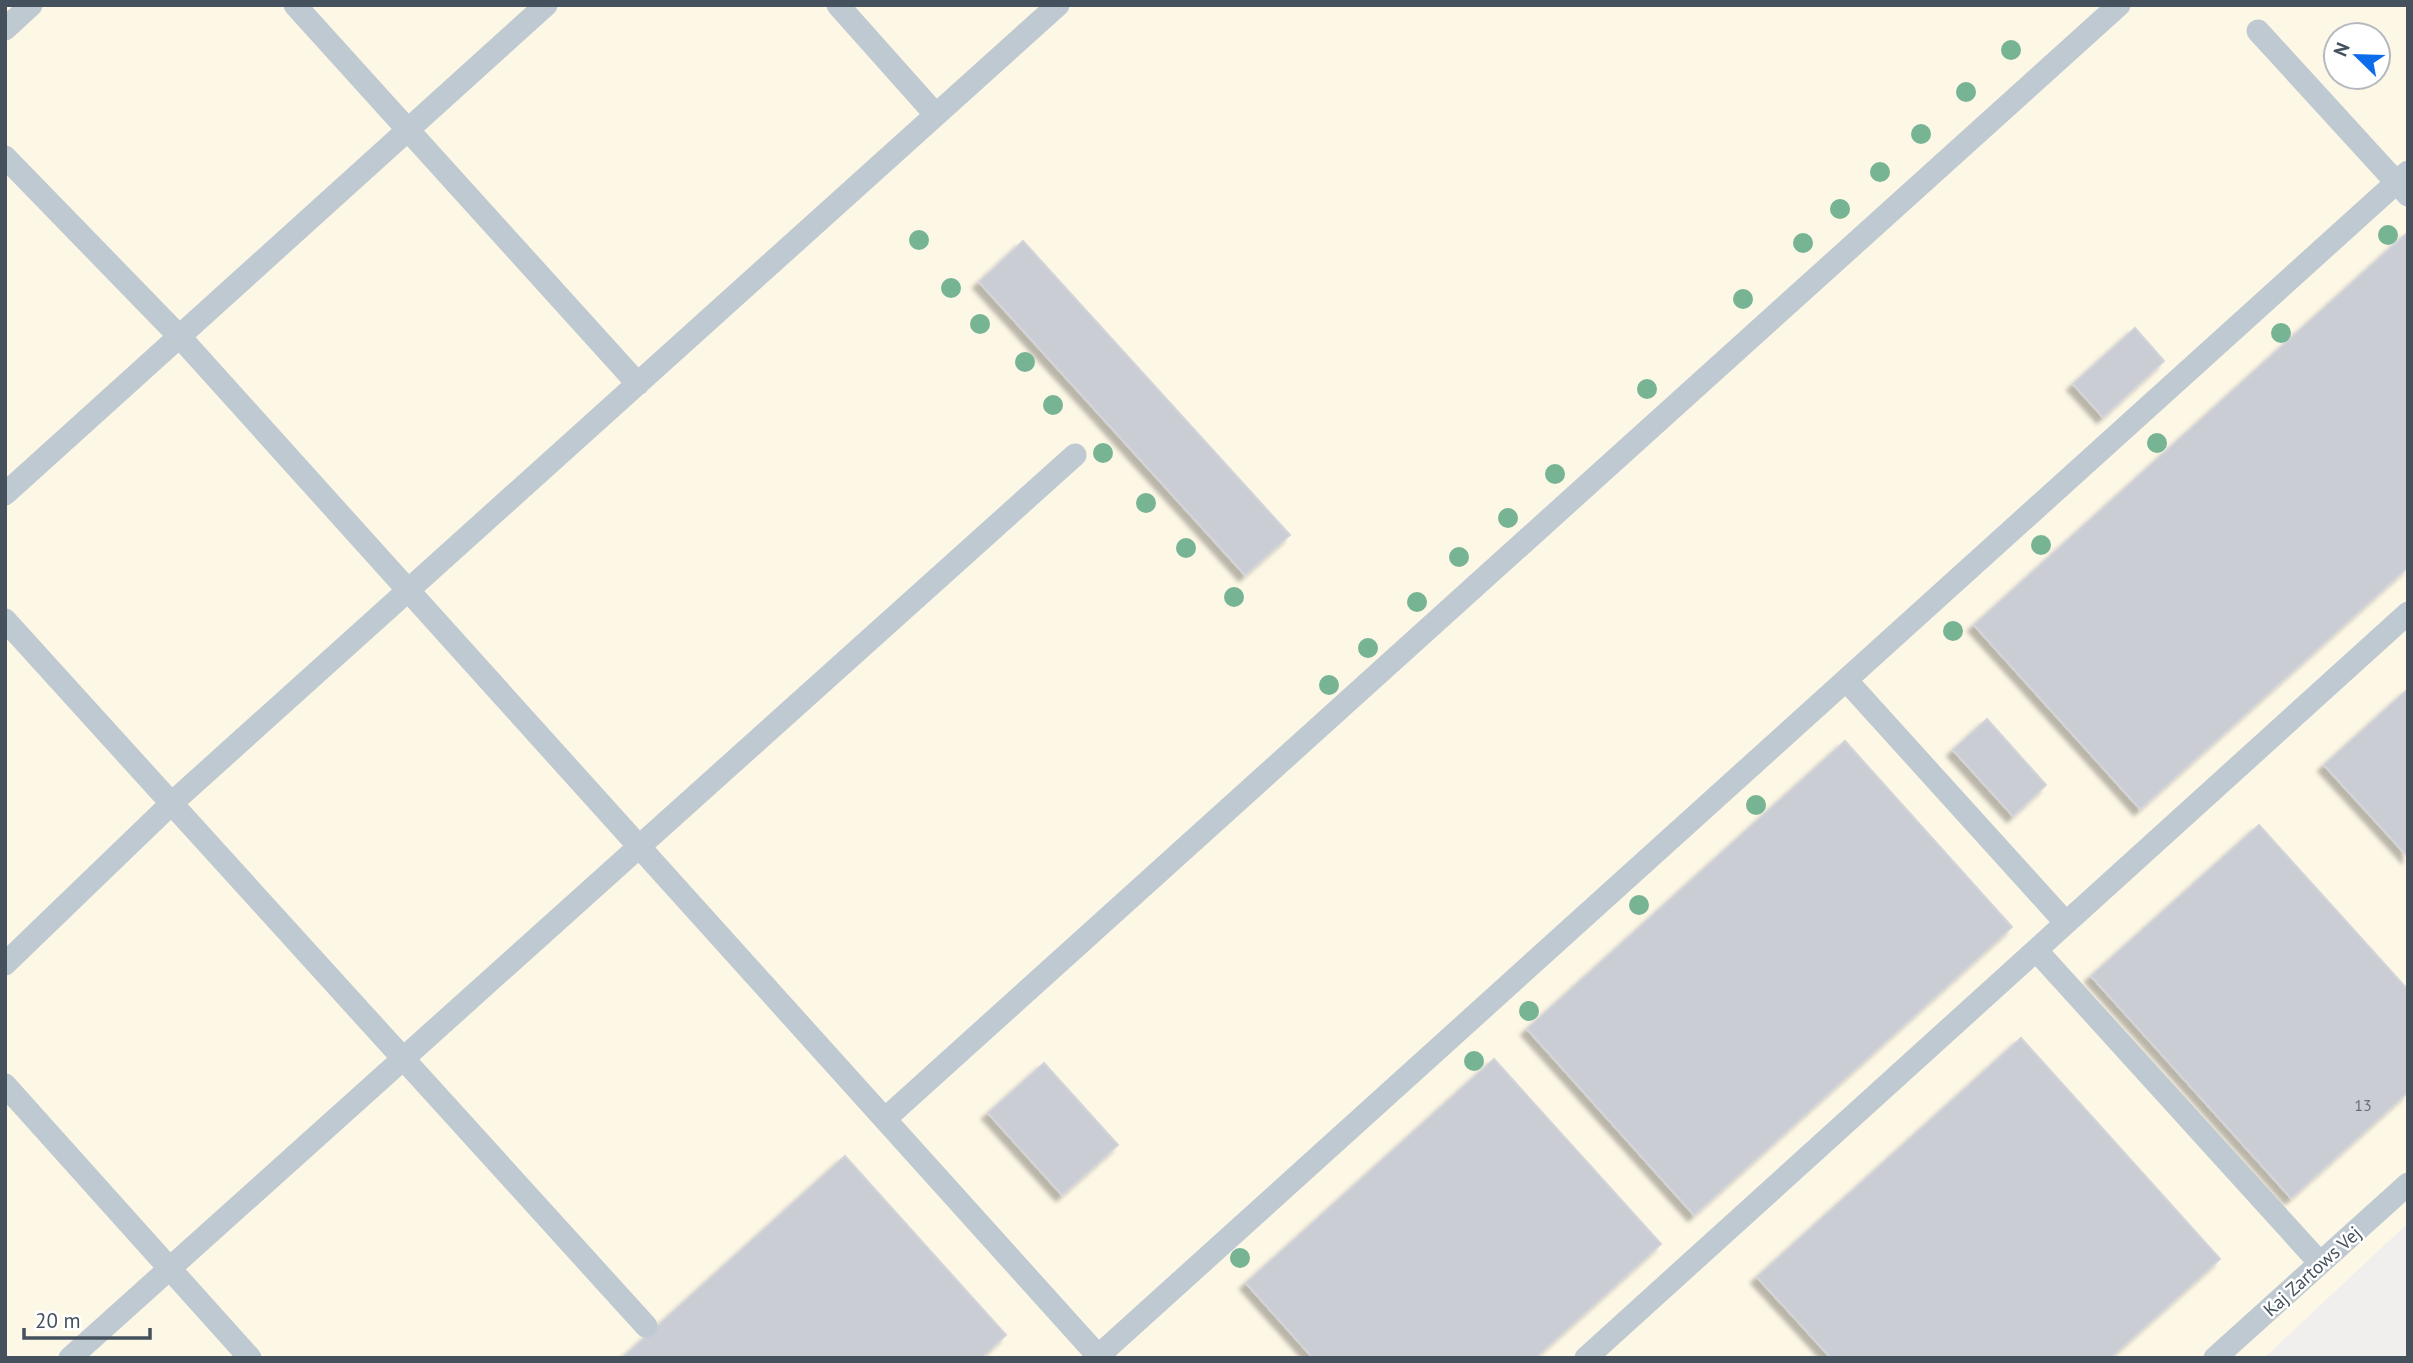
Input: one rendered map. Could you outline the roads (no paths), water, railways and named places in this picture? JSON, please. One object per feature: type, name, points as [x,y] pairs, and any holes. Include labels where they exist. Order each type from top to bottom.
[{"type":"lane","points":[[5,29],[32,5]]},
{"type":"lane","points":[[295,5],[638,384]]},
{"type":"lane","points":[[5,494],[546,5]]},
{"type":"lane","points":[[838,5],[936,115]]},
{"type":"lane","points":[[5,964],[172,803],[1058,5]]},
{"type":"lane","points":[[885,1119],[2119,5]]},
{"type":"lane","points":[[5,157],[179,336],[1098,1357],[1846,680],[2404,183],[2258,31]]},
{"type":"lane","points":[[70,1358],[1075,455]]},
{"type":"lane","points":[[1586,1358],[2408,613]]},
{"type":"lane","points":[[5,620],[646,1326]]},
{"type":"lane","points":[[1846,680],[2066,923]]},
{"type":"lane","points":[[2036,950],[2320,1263]]},
{"type":"lane","points":[[5,1085],[250,1358]]},
{"type":"lane","name":"Kaj Zartows Vej","points":[[2215,1358],[2408,1184]]}]
